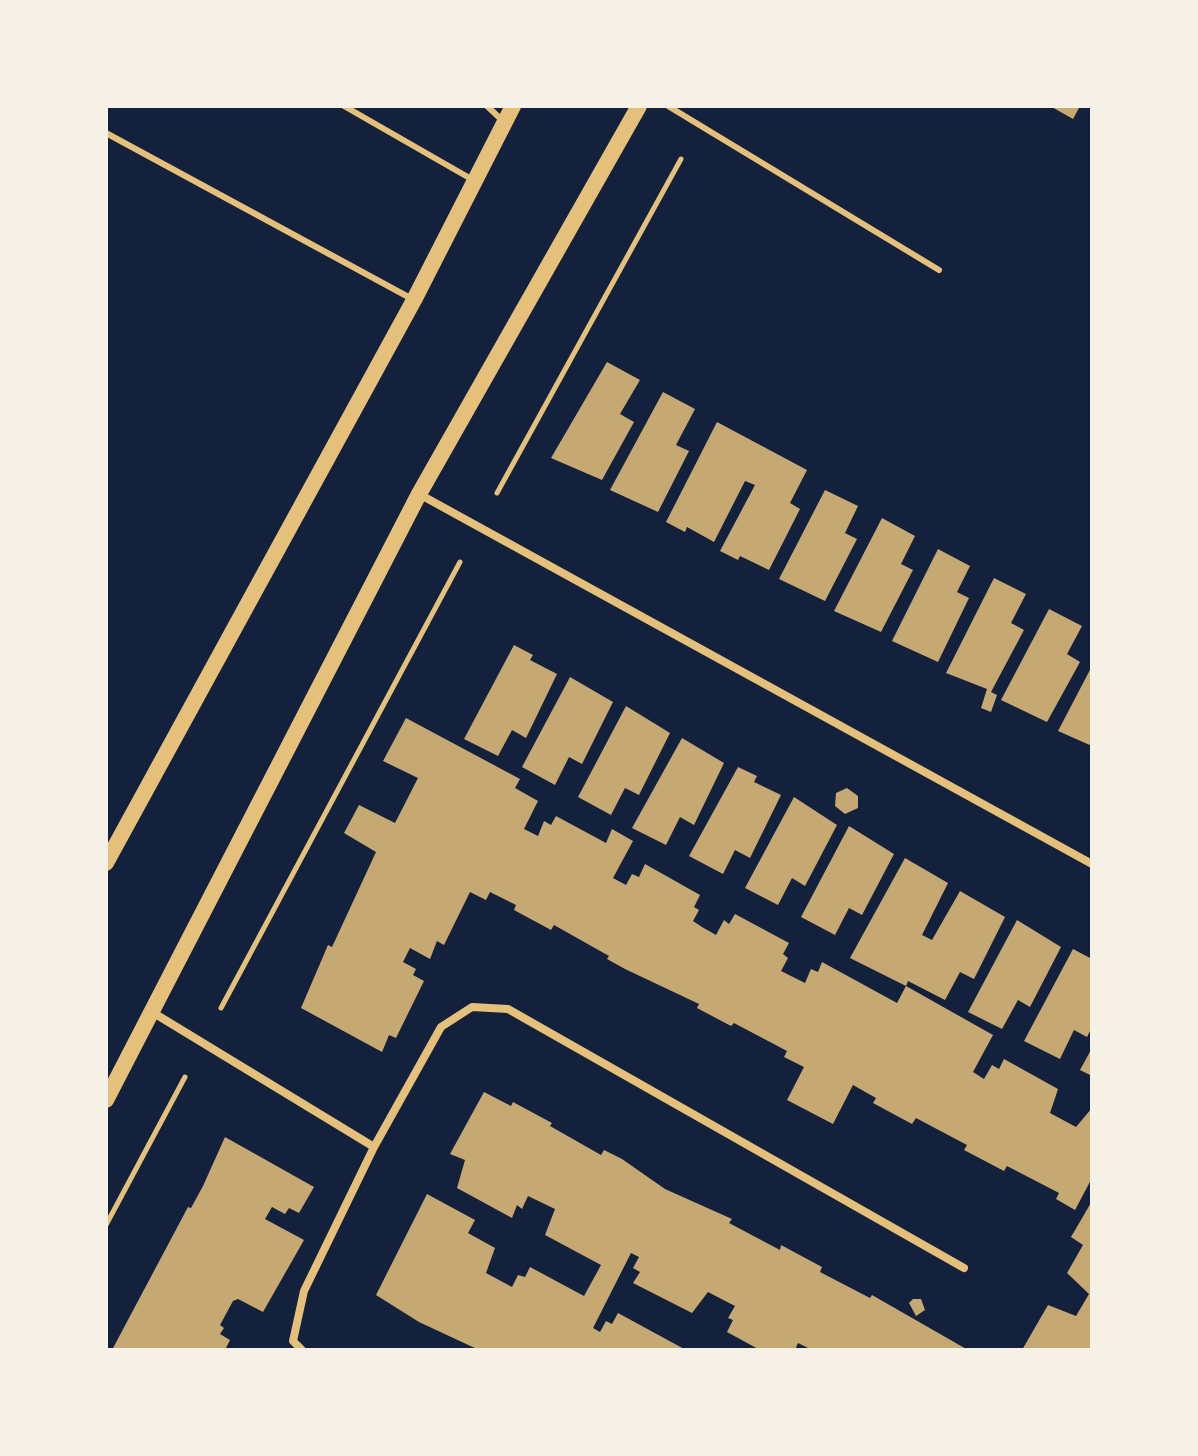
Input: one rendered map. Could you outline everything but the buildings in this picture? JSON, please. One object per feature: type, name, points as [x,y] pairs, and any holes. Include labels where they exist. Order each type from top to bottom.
[{"type":"main road","points":[[106,863],[414,300],[513,106]]},
{"type":"main road","points":[[106,1100],[419,494],[639,106]]},
{"type":"street","points":[[419,494],[1092,864]]},
{"type":"street","points":[[302,1350],[293,1341],[304,1291],[374,1147],[441,1027],[472,1007],[508,1009],[964,1268]]},
{"type":"street","points":[[152,1012],[374,1147]]},
{"type":"lane","points":[[344,106],[473,180]]},
{"type":"lane","points":[[487,106],[504,122]]},
{"type":"lane","points":[[668,106],[939,270]]},
{"type":"lane","points":[[106,133],[414,300]]},
{"type":"path","points":[[218,1015],[478,527],[699,126]]},
{"type":"path","points":[[106,1225],[188,1071]]}]
